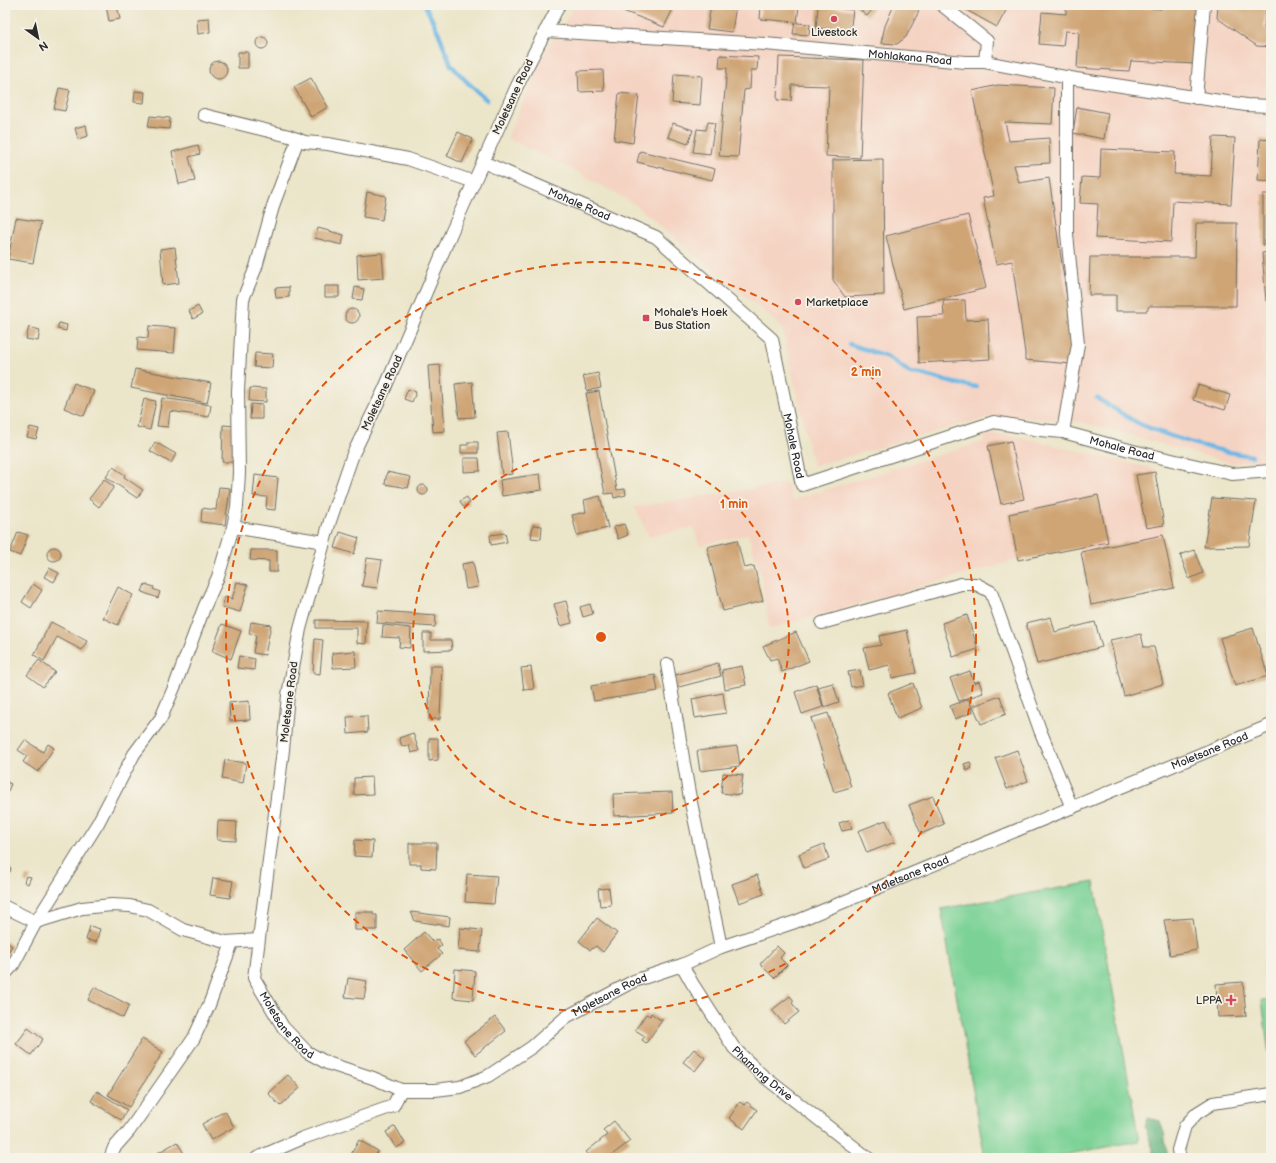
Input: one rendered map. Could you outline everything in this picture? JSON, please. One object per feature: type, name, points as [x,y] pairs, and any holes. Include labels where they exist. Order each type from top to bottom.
[{"type":"street","name":"Moletsane Road","points":[[559,5],[517,86],[385,388],[353,454],[330,521],[300,629],[288,696],[281,765],[254,978],[283,1027],[306,1052],[327,1063],[373,1078],[401,1090],[435,1090],[460,1087],[488,1076],[532,1047],[566,1016],[634,981],[682,965],[721,947],[795,922],[1271,725]]},
{"type":"street","points":[[942,5],[987,41],[985,62]]},
{"type":"street","points":[[1196,98],[1204,5]]},
{"type":"street","name":"Mohlakana Road","points":[[545,31],[765,44],[965,62],[985,62],[1196,98],[1246,105],[1271,106]]},
{"type":"street","points":[[1063,432],[1078,344],[1067,234],[1067,77]]},
{"type":"street","points":[[204,115],[305,142],[328,144],[408,159],[474,182]]},
{"type":"street","points":[[5,974],[13,965],[36,922],[98,823],[134,754],[161,718],[176,683],[204,608],[218,577],[233,527],[237,507],[239,473],[238,391],[243,299],[256,267],[274,203],[298,139]]},
{"type":"street","name":"Mohale Road","points":[[483,162],[656,237],[772,339],[802,485],[994,422],[1040,430],[1063,432],[1133,451],[1232,474],[1271,471]]},
{"type":"street","points":[[233,527],[324,542]]},
{"type":"street","points":[[822,623],[962,584],[976,584],[991,592],[1040,730],[1072,808]]},
{"type":"street","points":[[667,664],[689,793],[721,947]]},
{"type":"street","points":[[5,907],[36,922],[82,908],[112,905],[130,906],[148,910],[183,930],[226,942],[232,943],[258,940]]},
{"type":"street","points":[[110,1158],[114,1148],[129,1131],[194,1038],[209,1005],[232,943]]},
{"type":"street","name":"Phamong Drive","points":[[682,965],[734,1048],[762,1075],[868,1158]]},
{"type":"street","points":[[257,1158],[303,1138],[393,1106],[401,1090]]},
{"type":"street","points":[[1180,1158],[1178,1150],[1185,1126],[1197,1113],[1213,1103],[1271,1094]]},
{"type":"shaded area","points":[[576,5],[1271,5],[1271,460],[1230,463],[1082,422],[1057,419],[989,417],[813,466],[782,327],[636,205],[579,173],[507,138],[544,53]]},
{"type":"shaded area","points":[[983,435],[1009,435],[1155,469],[1164,525],[1163,535],[1174,588],[1091,605],[1079,548],[1013,561],[769,629],[762,579],[748,534],[700,546],[693,527],[649,537],[635,507],[787,483],[792,500],[985,441]]},
{"type":"green space","points":[[1094,882],[1139,1141],[1046,1158],[985,1158],[941,909]]},
{"type":"green space","points":[[1271,999],[1271,1071],[1262,1000]]},
{"type":"green space","points":[[1148,1118],[1160,1121],[1164,1133],[1168,1158],[1155,1158],[1145,1127]]},
{"type":"building","points":[[106,5],[117,5],[120,19],[109,21]]},
{"type":"building","points":[[608,5],[675,5],[664,27]]},
{"type":"building","points":[[711,5],[736,5],[732,32],[707,29]]},
{"type":"building","points":[[761,5],[799,5],[797,23],[810,24],[809,35],[793,34],[795,22],[760,19]]},
{"type":"building","points":[[854,5],[876,5],[867,16]]},
{"type":"building","points":[[894,5],[919,5],[918,13],[906,37],[897,44],[881,43],[885,26]]},
{"type":"building","points":[[957,5],[1009,5],[997,27]]},
{"type":"building","points":[[1066,5],[1138,5],[1138,8],[1161,9],[1161,5],[1200,5],[1197,64],[1131,61],[1129,71],[1077,68],[1079,32],[1065,31],[1063,46],[1039,44],[1042,12],[1066,14]]},
{"type":"building","points":[[1218,5],[1266,5],[1264,28],[1271,29],[1271,47],[1257,46],[1217,18]]},
{"type":"building","name":"Livestock","points":[[818,6],[853,10],[850,32],[816,28]]},
{"type":"building","points":[[209,18],[210,32],[198,34],[197,19]]},
{"type":"building","points":[[260,37],[264,37],[268,43],[264,49],[260,49],[256,45],[256,41]]},
{"type":"building","points":[[238,52],[248,52],[248,68],[238,68]]},
{"type":"building","points":[[720,55],[758,57],[757,70],[751,70],[750,89],[744,90],[738,157],[719,156],[727,68],[719,68]]},
{"type":"building","points":[[779,57],[864,60],[860,158],[826,156],[829,86],[792,85],[791,101],[777,100]]},
{"type":"building","points":[[218,61],[224,64],[227,70],[224,76],[218,79],[212,76],[209,70],[212,64]]},
{"type":"building","points":[[603,70],[604,91],[579,92],[578,71]]},
{"type":"building","points":[[674,74],[702,76],[700,105],[672,103]]},
{"type":"building","points":[[311,78],[328,107],[311,117],[294,87]]},
{"type":"building","points":[[998,85],[1054,88],[1052,124],[1005,122],[1009,141],[1049,138],[1050,163],[1014,165],[1019,183],[1049,178],[1074,345],[1071,364],[1025,360],[1012,261],[996,264],[983,198],[994,196],[972,91]]},
{"type":"building","points":[[59,88],[70,90],[65,111],[54,109]]},
{"type":"building","points":[[135,91],[145,92],[144,103],[134,102]]},
{"type":"building","points":[[619,93],[639,95],[633,143],[614,140]]},
{"type":"building","points":[[1077,107],[1108,113],[1104,139],[1073,133]]},
{"type":"building","points":[[150,116],[170,118],[169,129],[148,127]]},
{"type":"building","points":[[708,122],[715,123],[710,154],[693,152],[697,129],[706,130]]},
{"type":"building","points":[[673,123],[693,130],[688,144],[668,137]]},
{"type":"building","points":[[86,125],[88,136],[78,139],[75,128]]},
{"type":"building","points":[[458,132],[473,139],[462,163],[447,156]]},
{"type":"building","points":[[1213,137],[1235,138],[1231,204],[1173,201],[1171,242],[1096,238],[1098,204],[1080,203],[1082,177],[1100,178],[1101,149],[1175,152],[1174,174],[1211,176]]},
{"type":"building","points":[[1260,139],[1271,140],[1271,181],[1258,180]]},
{"type":"building","points":[[198,145],[200,154],[189,157],[195,181],[179,184],[172,152]]},
{"type":"building","points":[[640,151],[715,169],[712,180],[637,162]]},
{"type":"building","points":[[883,159],[884,295],[845,297],[833,280],[833,160]]},
{"type":"building","points":[[367,192],[386,196],[382,220],[363,217]]},
{"type":"building","points":[[1263,194],[1271,194],[1271,245],[1263,245]]},
{"type":"building","points":[[968,215],[986,288],[904,309],[886,236]]},
{"type":"building","points":[[16,218],[41,222],[33,263],[8,259]]},
{"type":"building","points":[[1196,223],[1237,223],[1236,306],[1149,306],[1147,311],[1116,311],[1116,295],[1089,295],[1090,257],[1195,257]]},
{"type":"building","points":[[318,228],[344,235],[342,245],[315,238]]},
{"type":"building","points":[[175,247],[179,283],[163,285],[160,249]]},
{"type":"building","points":[[1271,252],[1271,301],[1266,301],[1262,253]]},
{"type":"building","points":[[382,253],[384,278],[358,280],[357,255]]},
{"type":"building","points":[[325,286],[339,286],[339,297],[325,297]]},
{"type":"building","points":[[289,287],[289,297],[276,298],[275,288]]},
{"type":"building","points":[[355,287],[364,289],[362,300],[353,299]]},
{"type":"building","points":[[965,300],[966,320],[988,319],[990,359],[919,363],[917,317],[944,316],[943,301]]},
{"type":"building","points":[[198,306],[202,314],[193,319],[189,311]]},
{"type":"building","points":[[352,309],[357,311],[359,316],[357,321],[352,323],[347,321],[345,316],[347,311]]},
{"type":"building","points":[[59,323],[67,325],[66,331],[57,329]]},
{"type":"building","points":[[149,326],[176,328],[174,353],[137,350],[138,337],[148,338]]},
{"type":"building","points":[[29,327],[40,330],[38,341],[26,339]]},
{"type":"building","points":[[255,353],[273,354],[272,368],[254,367]]},
{"type":"building","points":[[440,365],[445,431],[433,432],[428,366]]},
{"type":"building","points":[[135,369],[211,383],[207,403],[131,388]]},
{"type":"building","points":[[598,373],[601,388],[587,391],[583,376]]},
{"type":"building","points":[[472,382],[475,417],[459,418],[455,384]]},
{"type":"building","points":[[74,383],[94,391],[84,416],[64,408]]},
{"type":"building","points":[[1198,385],[1230,395],[1225,410],[1193,400]]},
{"type":"building","points":[[250,388],[266,389],[266,402],[249,401]]},
{"type":"building","points":[[408,389],[416,392],[412,402],[404,399]]},
{"type":"building","points":[[599,391],[617,490],[625,489],[626,495],[614,498],[613,493],[605,494],[586,393]]},
{"type":"building","points":[[162,398],[211,405],[209,417],[170,411],[168,427],[157,426]]},
{"type":"building","points":[[144,399],[156,401],[150,430],[137,427]]},
{"type":"building","points":[[251,404],[262,405],[262,419],[250,419]]},
{"type":"building","points":[[223,425],[236,426],[236,462],[222,462]]},
{"type":"building","points":[[30,427],[39,429],[36,439],[27,437]]},
{"type":"building","points":[[508,432],[513,474],[502,475],[497,433]]},
{"type":"building","points":[[1011,441],[1024,499],[1001,504],[988,446]]},
{"type":"building","points":[[155,442],[176,454],[171,463],[150,451]]},
{"type":"building","points":[[468,442],[478,442],[478,453],[461,453],[461,445],[468,445]]},
{"type":"building","points":[[464,458],[479,458],[480,471],[464,472]]},
{"type":"building","points":[[113,467],[125,475],[124,477],[143,490],[137,498],[106,477]]},
{"type":"building","points":[[387,472],[411,477],[408,488],[385,484]]},
{"type":"building","points":[[1155,472],[1164,525],[1146,528],[1136,475]]},
{"type":"building","points":[[540,474],[542,490],[502,496],[500,480]]},
{"type":"building","points":[[255,475],[278,478],[275,510],[266,509],[267,497],[253,496]]},
{"type":"building","points":[[104,479],[114,487],[99,507],[89,499]]},
{"type":"building","points":[[421,485],[425,485],[427,486],[427,494],[421,495],[418,492],[418,488]]},
{"type":"building","points":[[219,487],[230,488],[225,525],[201,522],[202,508],[216,510]]},
{"type":"building","points":[[1098,495],[1108,542],[1018,560],[1009,514]]},
{"type":"building","points":[[600,496],[608,528],[577,535],[572,515],[586,512],[584,500]]},
{"type":"building","points":[[467,497],[470,503],[463,507],[460,501]]},
{"type":"building","points":[[1212,498],[1256,501],[1249,546],[1204,547]]},
{"type":"building","points":[[624,524],[628,535],[618,539],[614,527]]},
{"type":"building","points":[[533,525],[542,526],[541,539],[531,538]]},
{"type":"building","points":[[18,532],[28,535],[20,556],[10,552]]},
{"type":"building","points":[[340,532],[359,538],[354,554],[335,548]]},
{"type":"building","points":[[505,533],[507,542],[491,545],[490,535]]},
{"type":"building","points":[[1163,535],[1174,588],[1091,605],[1081,552]]},
{"type":"building","points":[[737,540],[744,568],[754,566],[763,601],[723,611],[707,547]]},
{"type":"building","points":[[51,547],[57,547],[61,551],[61,557],[57,561],[51,561],[47,557],[47,551]]},
{"type":"building","points":[[251,550],[277,550],[277,572],[269,572],[269,561],[250,560]]},
{"type":"building","points":[[1194,550],[1203,573],[1189,579],[1180,555]]},
{"type":"building","points":[[367,558],[382,560],[377,588],[362,586]]},
{"type":"building","points":[[473,562],[478,587],[466,589],[462,564]]},
{"type":"building","points":[[49,568],[59,573],[54,582],[44,577]]},
{"type":"building","points":[[237,582],[248,585],[240,612],[222,607],[225,597],[232,599]]},
{"type":"building","points":[[33,584],[42,590],[31,608],[22,602]]},
{"type":"building","points":[[145,584],[154,587],[153,589],[160,592],[158,598],[142,592]]},
{"type":"building","points":[[118,587],[133,595],[118,625],[103,618]]},
{"type":"building","points":[[566,601],[572,623],[560,626],[554,604]]},
{"type":"building","points":[[590,604],[593,614],[583,617],[580,607]]},
{"type":"building","points":[[378,611],[436,615],[435,627],[377,623]]},
{"type":"building","points":[[967,615],[978,649],[953,657],[942,623]]},
{"type":"building","points":[[1051,617],[1055,632],[1095,622],[1102,647],[1037,664],[1026,623]]},
{"type":"building","points":[[316,620],[367,621],[366,644],[357,643],[357,628],[316,628]]},
{"type":"building","points":[[51,622],[87,641],[82,650],[57,637],[44,661],[34,655]]},
{"type":"building","points":[[251,622],[271,625],[265,655],[253,653],[256,635],[249,634]]},
{"type":"building","points":[[222,624],[241,631],[231,659],[212,651]]},
{"type":"building","points":[[383,625],[411,628],[410,648],[399,647],[400,638],[382,637]]},
{"type":"building","points":[[1253,628],[1268,676],[1235,686],[1220,638]]},
{"type":"building","points":[[907,630],[916,673],[892,678],[889,665],[869,670],[864,648],[881,645],[879,636]]},
{"type":"building","points":[[796,632],[809,661],[782,672],[777,658],[770,660],[763,646]]},
{"type":"building","points":[[423,633],[431,633],[431,640],[451,640],[452,650],[423,651]]},
{"type":"building","points":[[1141,634],[1144,647],[1154,647],[1163,684],[1124,696],[1110,640]]},
{"type":"building","points":[[315,639],[323,640],[320,674],[313,673]]},
{"type":"building","points":[[355,651],[356,667],[333,668],[332,653]]},
{"type":"building","points":[[239,656],[255,659],[254,670],[237,668]]},
{"type":"building","points":[[39,660],[55,672],[43,687],[27,675]]},
{"type":"building","points":[[718,663],[721,676],[675,688],[672,676]]},
{"type":"building","points":[[430,666],[442,666],[440,719],[429,719]]},
{"type":"building","points":[[742,666],[746,685],[725,689],[722,670]]},
{"type":"building","points":[[531,667],[534,689],[524,690],[521,668]]},
{"type":"building","points":[[860,670],[863,685],[851,687],[848,672]]},
{"type":"building","points":[[970,671],[974,683],[979,681],[983,693],[959,701],[950,678]]},
{"type":"building","points":[[655,675],[658,691],[594,701],[591,686]]},
{"type":"building","points":[[833,683],[839,702],[824,707],[818,687]]},
{"type":"building","points":[[913,683],[922,708],[897,718],[888,693]]},
{"type":"building","points":[[816,684],[823,707],[802,714],[795,692]]},
{"type":"building","points":[[723,693],[726,713],[695,718],[692,699]]},
{"type":"building","points":[[1000,696],[1006,714],[981,724],[973,706]]},
{"type":"building","points":[[969,699],[973,712],[955,719],[950,706]]},
{"type":"building","points":[[249,701],[250,720],[230,721],[229,703]]},
{"type":"building","points":[[828,713],[851,787],[834,792],[811,718]]},
{"type":"building","points":[[367,716],[368,732],[348,734],[347,717]]},
{"type":"building","points":[[413,733],[419,751],[411,753],[409,745],[402,746],[399,738]]},
{"type":"building","points":[[429,738],[438,738],[438,760],[429,761]]},
{"type":"building","points":[[25,740],[43,752],[48,744],[54,748],[38,772],[23,762],[27,756],[18,750]]},
{"type":"building","points":[[737,746],[740,766],[700,771],[697,751]]},
{"type":"building","points":[[1017,750],[1028,781],[1007,789],[995,758]]},
{"type":"building","points":[[225,760],[246,763],[243,783],[222,779]]},
{"type":"building","points":[[970,762],[972,768],[967,771],[964,764]]},
{"type":"building","points":[[723,773],[743,775],[740,795],[721,793]]},
{"type":"building","points":[[372,777],[373,794],[354,795],[354,778]]},
{"type":"building","points":[[5,781],[11,784],[8,791],[5,790]]},
{"type":"building","points":[[672,792],[673,813],[614,816],[613,794]]},
{"type":"building","points":[[933,796],[944,824],[921,834],[909,805]]},
{"type":"building","points":[[849,820],[852,829],[842,831],[839,823]]},
{"type":"building","points":[[886,820],[895,842],[867,853],[858,831]]},
{"type":"building","points":[[218,821],[237,822],[236,841],[217,840]]},
{"type":"building","points":[[355,840],[373,841],[372,857],[354,856]]},
{"type":"building","points":[[409,843],[437,843],[436,869],[421,868],[421,864],[409,864]]},
{"type":"building","points":[[824,844],[829,859],[804,868],[799,854]]},
{"type":"building","points":[[5,865],[11,869],[6,875],[5,875]]},
{"type":"building","points":[[467,874],[497,876],[494,904],[465,902]]},
{"type":"building","points":[[757,875],[764,894],[739,903],[732,884]]},
{"type":"building","points":[[26,876],[31,877],[28,884],[24,882]]},
{"type":"building","points":[[213,878],[233,881],[230,898],[210,895]]},
{"type":"building","points":[[609,888],[611,905],[600,906],[598,889]]},
{"type":"building","points":[[355,912],[373,912],[373,915],[377,915],[377,930],[355,930]]},
{"type":"building","points":[[411,912],[450,917],[449,926],[415,921]]},
{"type":"building","points":[[597,918],[617,933],[603,952],[596,946],[590,950],[579,941]]},
{"type":"building","points":[[1193,918],[1197,950],[1170,955],[1164,920]]},
{"type":"building","points":[[90,926],[100,929],[96,942],[86,940]]},
{"type":"building","points":[[460,928],[482,930],[480,952],[458,950]]},
{"type":"building","points":[[424,932],[432,941],[438,939],[442,945],[437,949],[442,954],[422,971],[404,950]]},
{"type":"building","points":[[5,941],[12,946],[5,958]]},
{"type":"building","points":[[777,946],[784,953],[780,958],[787,965],[774,978],[760,964]]},
{"type":"building","points":[[455,969],[475,971],[473,1000],[453,998]]},
{"type":"building","points":[[348,978],[367,981],[364,999],[345,997]]},
{"type":"building","name":"LPPA","points":[[1243,982],[1246,1016],[1218,1017],[1216,984]]},
{"type":"building","points":[[94,987],[129,1005],[123,1018],[88,1000]]},
{"type":"building","points":[[790,996],[794,1001],[792,1003],[799,1012],[784,1024],[772,1010]]},
{"type":"building","points":[[651,1013],[659,1019],[663,1019],[646,1043],[642,1040],[645,1036],[635,1030],[646,1014],[650,1016]]},
{"type":"building","points":[[495,1017],[506,1031],[475,1055],[464,1041]]},
{"type":"building","points":[[28,1028],[43,1039],[31,1055],[16,1044]]},
{"type":"building","points":[[142,1039],[163,1052],[129,1107],[108,1095]]},
{"type":"building","points":[[694,1049],[705,1058],[695,1071],[683,1062]]},
{"type":"building","points":[[288,1075],[300,1088],[280,1106],[268,1093]]},
{"type":"building","points":[[97,1091],[127,1110],[121,1120],[91,1101]]},
{"type":"building","points":[[740,1102],[744,1105],[747,1102],[757,1110],[744,1129],[729,1118]]},
{"type":"building","points":[[225,1111],[234,1127],[211,1140],[202,1124]]},
{"type":"building","points":[[614,1121],[630,1141],[608,1158],[591,1158],[586,1152],[607,1135],[603,1130]]},
{"type":"building","points":[[395,1126],[405,1143],[396,1148],[386,1132]]},
{"type":"building","points":[[359,1140],[378,1151],[374,1158],[349,1158]]},
{"type":"building","points":[[177,1142],[186,1157],[156,1158],[154,1155]]},
{"type":"waterway","points":[[425,5],[439,34],[451,65],[487,100]]},
{"type":"waterway","points":[[849,344],[888,357],[910,373],[921,374],[954,383],[977,387]]},
{"type":"waterway","points":[[1097,398],[1131,419],[1155,430],[1210,448],[1252,456]]},
{"type":"place","name":"Livestock","points":[[834,19]]},
{"type":"place","name":"Marketplace","points":[[798,302]]},
{"type":"place","name":"Mohale's Hoek Bus Station","points":[[646,318]]},
{"type":"place","name":"LPPA","points":[[1231,1000]]}]
